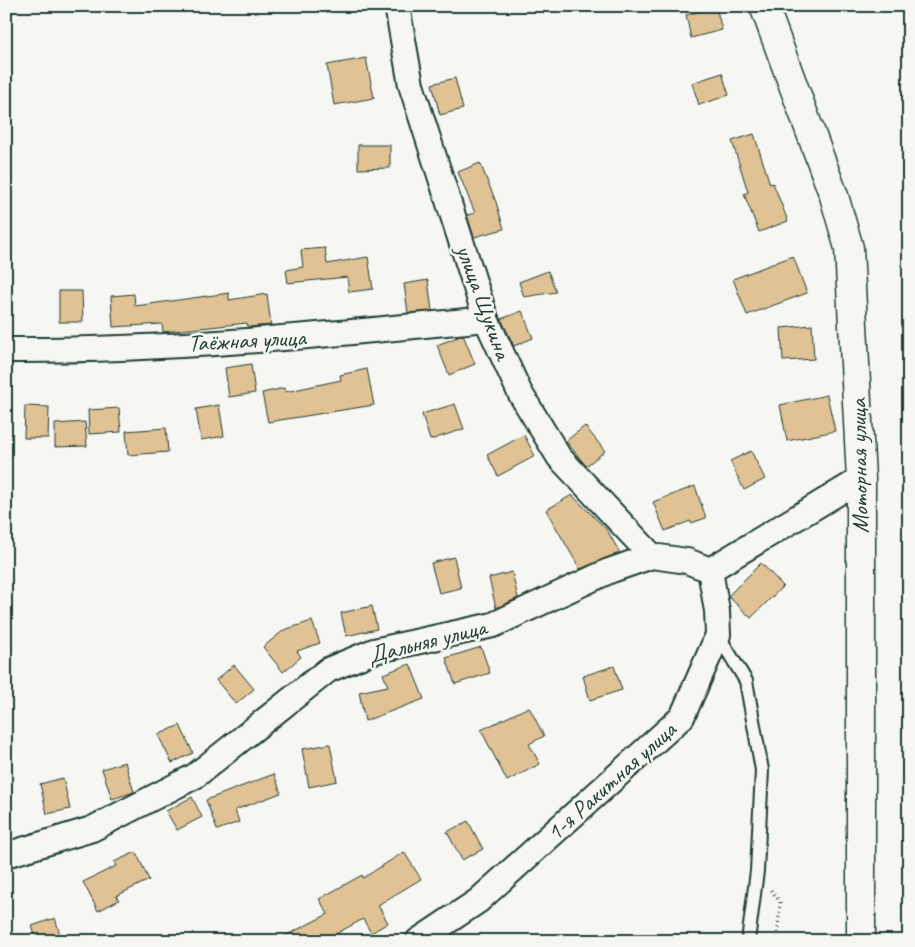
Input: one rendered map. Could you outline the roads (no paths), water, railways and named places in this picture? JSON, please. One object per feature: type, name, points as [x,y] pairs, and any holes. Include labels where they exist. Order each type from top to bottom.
[{"type":"street","name":"улица Щукина","points":[[396,6],[411,84],[486,319],[520,393],[559,457],[652,556]]},
{"type":"street","name":"Моторная улица","points":[[764,6],[834,196],[849,248],[854,299],[861,479],[861,941]]},
{"type":"street","name":"Таёжная улица","points":[[6,350],[68,350],[310,337],[486,319]]},
{"type":"street","points":[[710,570],[861,479]]},
{"type":"street","name":"Дальняя улица","points":[[6,855],[92,829],[195,776],[328,670],[374,651],[493,625],[609,571],[652,556],[688,561],[710,570]]},
{"type":"street","name":"1-я Ракитная улица","points":[[418,941],[478,901],[682,717],[718,636],[717,610],[710,570]]},
{"type":"lane","points":[[718,636],[746,681],[762,770],[758,871],[748,941]]}]
